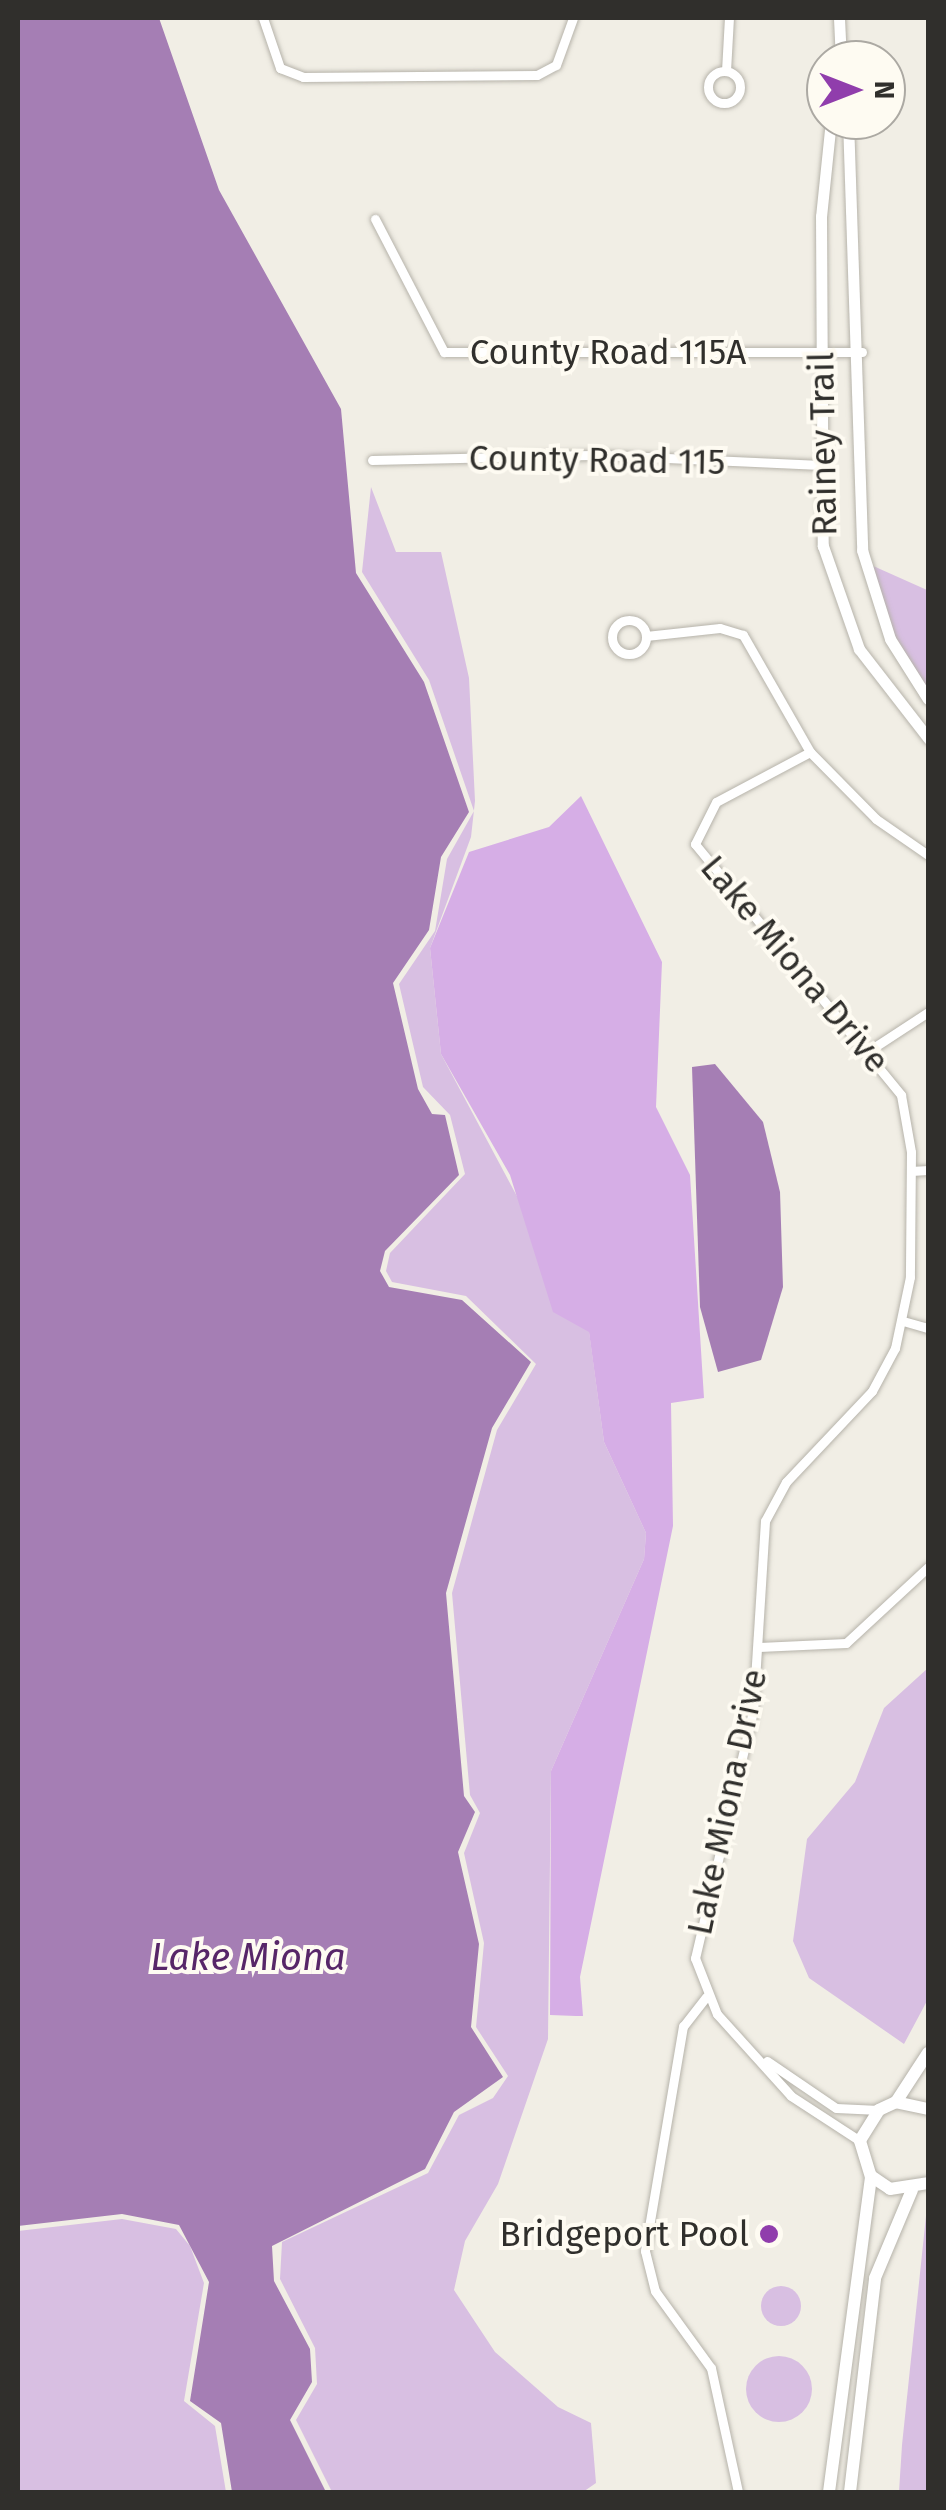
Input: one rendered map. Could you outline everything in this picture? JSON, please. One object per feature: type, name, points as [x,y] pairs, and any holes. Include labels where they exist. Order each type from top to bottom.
[{"type":"main road","points":[[829,2492],[871,2176],[860,2141],[878,2110],[896,2102],[928,2052]]},
{"type":"main road","points":[[896,2102],[928,2109]]},
{"type":"main road","points":[[871,2176],[912,2190],[928,2183]]},
{"type":"main road","points":[[850,2492],[876,2278],[912,2190]]},
{"type":"street","points":[[263,18],[280,68],[304,77],[536,75],[556,64],[573,18]]},
{"type":"street","points":[[726,71],[729,18]]},
{"type":"street","name":"Rainey Trail","points":[[830,140],[822,353],[824,546],[845,618],[884,690],[928,738]]},
{"type":"street","name":"Rainey Trail","points":[[849,140],[862,352],[866,574],[890,638],[928,699]]},
{"type":"street","name":"County Road 115A","points":[[375,219],[444,352],[862,352]]},
{"type":"street","name":"County Road 115","points":[[372,460],[601,455],[821,465]]},
{"type":"street","points":[[646,636],[720,628],[743,635],[810,752],[876,820],[928,855]]},
{"type":"street","name":"Lake Miona Drive","points":[[706,1997],[698,1931],[749,1731],[759,1647],[760,1545],[770,1507],[860,1410],[903,1321],[911,1171],[901,1095],[870,1050],[695,844],[716,802],[810,752]]},
{"type":"street","points":[[870,1050],[928,1012]]},
{"type":"street","points":[[911,1171],[928,1170]]},
{"type":"street","points":[[903,1321],[928,1328]]},
{"type":"street","points":[[759,1647],[846,1642],[928,1567]]},
{"type":"street","points":[[738,2492],[711,2368],[655,2291],[645,2251],[683,2026],[706,1997],[790,2096],[860,2141]]},
{"type":"street","points":[[760,2057],[836,2108],[878,2110]]},
{"type":"shaded area","points":[[371,487],[396,552],[441,552],[469,678],[474,811],[429,680],[362,572]]},
{"type":"shaded area","points":[[871,565],[927,590],[928,689],[895,636]]},
{"type":"shaded area","points":[[581,796],[662,962],[656,1107],[690,1175],[704,1398],[671,1403],[673,1526],[580,1977],[583,2016],[576,2016],[550,2015],[551,1771],[644,1559],[646,1533],[604,1442],[589,1332],[553,1312],[510,1175],[441,1054],[430,948],[469,852],[549,827]]},
{"type":"shaded area","points":[[474,811],[471,837],[430,948],[441,1054],[589,1331],[604,1442],[646,1533],[644,1559],[551,1771],[548,2039],[498,2184],[465,2241],[454,2290],[495,2352],[558,2407],[591,2423],[596,2483],[583,2492],[332,2492],[296,2420],[317,2384],[315,2348],[280,2279],[282,2242],[428,2173],[459,2115],[493,2098],[508,2076],[476,2027],[484,1943],[464,1853],[480,1813],[470,1795],[452,1593],[497,1430],[536,1364],[466,1296],[392,1282],[386,1271],[390,1253],[465,1174],[450,1115],[423,1087],[399,984],[435,931],[447,859]]},
{"type":"shaded area","points":[[928,1668],[928,1999],[904,2044],[809,1978],[793,1941],[807,1839],[855,1782],[884,1708]]},
{"type":"shaded area","points":[[928,2197],[928,2492],[899,2492],[902,2445]]},
{"type":"shaded area","points":[[122,2219],[176,2229],[190,2246],[204,2283],[184,2401],[215,2426],[226,2492],[18,2492],[18,2231]]},
{"type":"shaded area","points":[[781,2286],[795,2292],[801,2306],[795,2320],[781,2326],[767,2320],[761,2306],[767,2292]]},
{"type":"shaded area","points":[[779,2356],[802,2366],[812,2389],[802,2412],[779,2422],[756,2412],[746,2389],[756,2366]]},
{"type":"water","name":"Lake Miona","points":[[18,18],[159,18],[219,190],[341,409],[356,573],[424,682],[469,812],[441,857],[429,930],[393,983],[418,1089],[432,1114],[445,1115],[459,1175],[385,1251],[380,1271],[389,1287],[462,1300],[531,1362],[492,1428],[446,1593],[464,1796],[475,1812],[458,1852],[479,1944],[471,2027],[503,2077],[454,2112],[425,2169],[272,2246],[274,2281],[310,2349],[312,2382],[290,2420],[326,2492],[232,2492],[221,2423],[190,2401],[209,2282],[179,2225],[122,2214],[18,2226]]},
{"type":"water","points":[[715,1064],[763,1122],[780,1192],[783,1287],[761,1360],[718,1372],[700,1307],[692,1067]]},
{"type":"place","name":"Bridgeport Pool","points":[[769,2234]]}]
